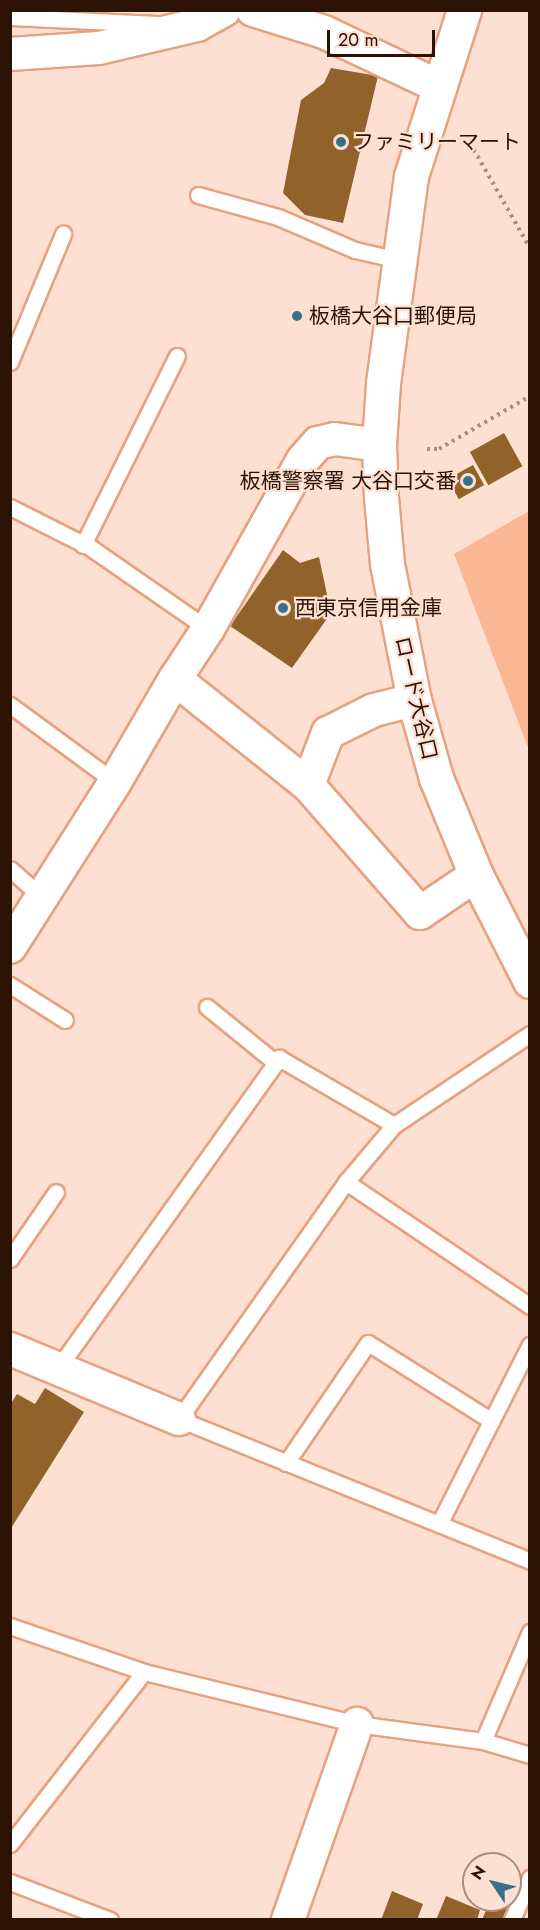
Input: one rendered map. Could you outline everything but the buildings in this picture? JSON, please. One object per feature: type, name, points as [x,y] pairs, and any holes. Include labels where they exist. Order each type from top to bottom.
[{"type":"main road","name":"ロード大谷口","points":[[464,10],[411,176],[399,260],[379,445],[387,564],[414,700],[436,778],[476,875],[530,981]]},
{"type":"street","points":[[10,54],[99,48],[197,25],[224,10]]},
{"type":"street","points":[[253,10],[324,33],[440,87]]},
{"type":"street","points":[[10,947],[116,782],[208,629],[303,460],[318,443],[335,439],[379,445]]},
{"type":"street","points":[[176,679],[308,785],[420,913],[476,875]]},
{"type":"street","points":[[308,785],[328,733],[374,710],[414,700]]},
{"type":"street","points":[[10,1349],[179,1419]]},
{"type":"street","points":[[288,1920],[357,1724]]},
{"type":"lane","points":[[10,17],[197,25]]},
{"type":"lane","points":[[198,195],[278,217],[355,250],[399,260]]},
{"type":"lane","points":[[11,361],[63,234]]},
{"type":"lane","points":[[83,545],[177,356]]},
{"type":"lane","points":[[10,507],[83,545],[208,629]]},
{"type":"lane","points":[[10,705],[116,782]]},
{"type":"lane","points":[[10,869],[43,898]]},
{"type":"lane","points":[[10,985],[65,1020]]},
{"type":"lane","points":[[207,1006],[276,1063]]},
{"type":"lane","points":[[530,1034],[394,1125],[346,1182],[179,1419],[530,1562]]},
{"type":"lane","points":[[58,1368],[279,1058],[394,1125]]},
{"type":"lane","points":[[346,1182],[530,1306]]},
{"type":"lane","points":[[10,1259],[56,1192]]},
{"type":"lane","points":[[286,1464],[368,1343],[492,1421]]},
{"type":"lane","points":[[439,1524],[530,1345]]},
{"type":"lane","points":[[10,1626],[144,1672],[357,1724],[483,1740],[530,1755]]},
{"type":"lane","points":[[483,1740],[530,1632]]},
{"type":"lane","points":[[10,1844],[144,1672]]},
{"type":"lane","points":[[512,1920],[530,1878]]},
{"type":"lane","points":[[10,1882],[110,1920]]},
{"type":"path","points":[[470,143],[530,248]]},
{"type":"path","points":[[427,449],[439,449],[530,396]]},
{"type":"shaded area","points":[[529,511],[530,749],[529,750],[454,554]]},
{"type":"place","name":"ファミリーマート","points":[[341,142]]},
{"type":"place","name":"板橋大谷口郵便局","points":[[297,316]]},
{"type":"place","name":"板橋警察署 大谷口交番","points":[[468,481]]},
{"type":"place","name":"西東京信用金庫","points":[[283,608]]}]
